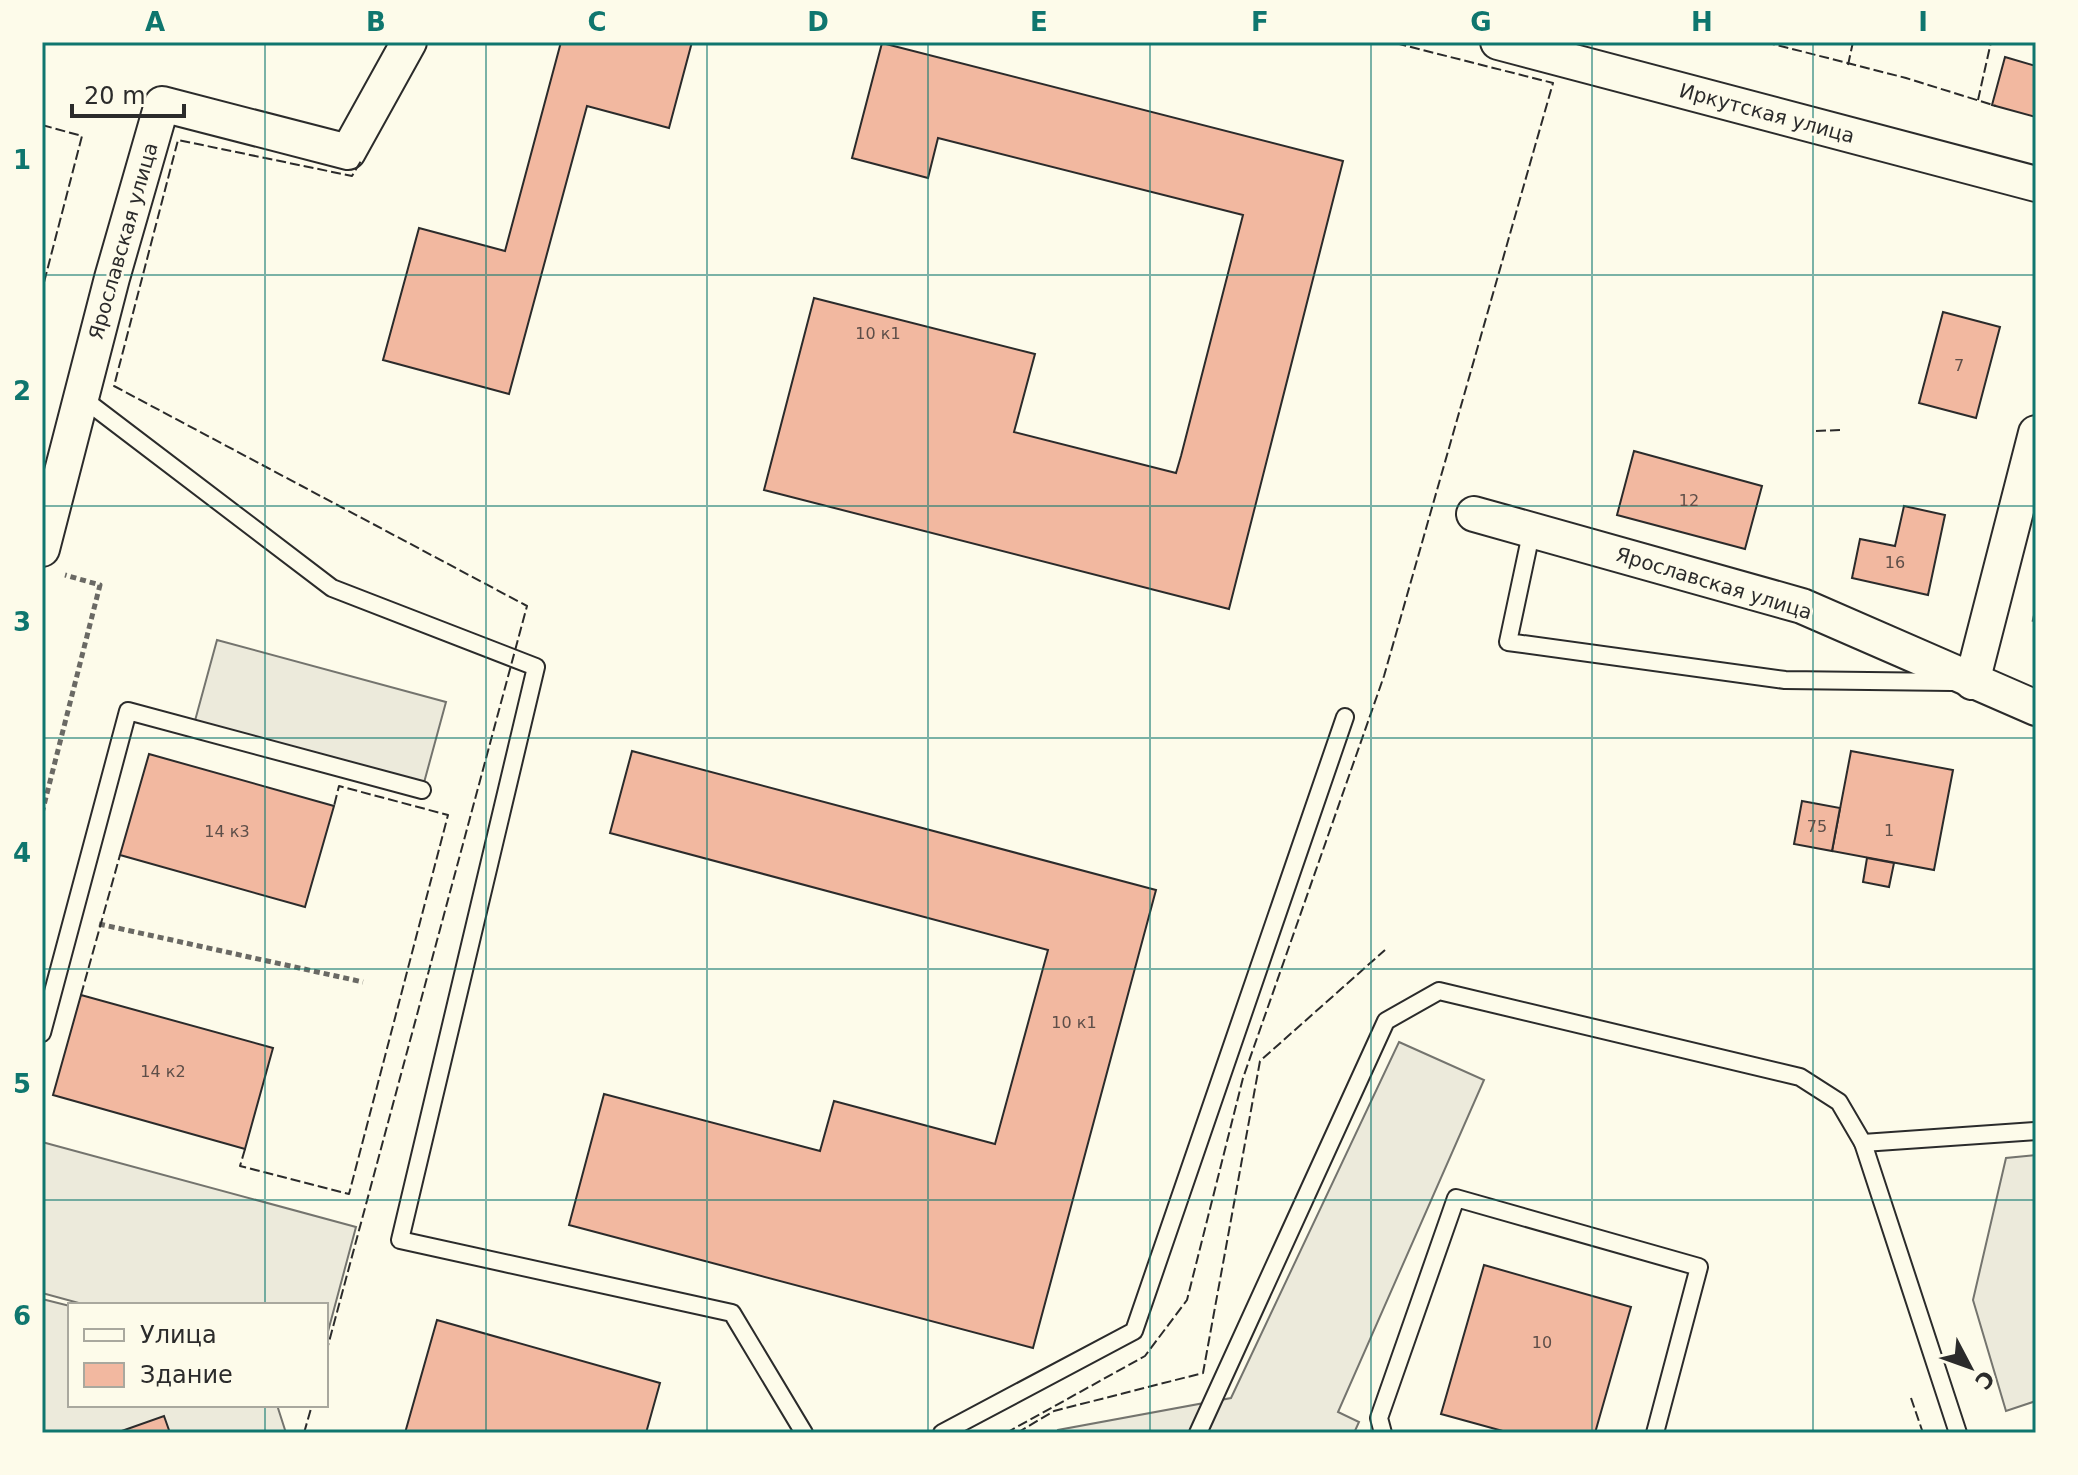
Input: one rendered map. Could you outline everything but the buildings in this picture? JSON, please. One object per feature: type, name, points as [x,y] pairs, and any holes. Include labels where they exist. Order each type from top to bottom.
[{"type":"street","name":"Ярославская улица","points":[[49,560],[81,397],[162,104],[348,152],[409,42]]},
{"type":"street","name":"Иркутская улица","points":[[1498,42],[2036,184]]},
{"type":"street","points":[[1972,682],[2036,433]]},
{"type":"street","name":"Ярославская улица","points":[[1474,514],[1802,606],[2036,708]]},
{"type":"lane","points":[[81,397],[332,588],[536,667],[400,1240],[732,1313],[804,1433]]},
{"type":"lane","points":[[1532,529],[1508,642],[1785,680],[1972,682]]},
{"type":"lane","points":[[42,1033],[128,711],[422,790]]},
{"type":"lane","points":[[942,1433],[1134,1331],[1345,717]]},
{"type":"lane","points":[[1198,1433],[1386,1021],[1439,991],[1800,1077],[1839,1102],[1863,1143],[1958,1433]]},
{"type":"lane","points":[[1863,1143],[2036,1131]]},
{"type":"lane","points":[[1383,1433],[1379,1418],[1456,1198],[1699,1267],[1655,1433]]},
{"type":"path","points":[[42,813],[100,585],[49,560]]},
{"type":"path","points":[[2034,622],[2036,613]]},
{"type":"path","points":[[75,918],[363,982]]},
{"type":"shaded area","points":[[217,640],[446,702],[422,790],[193,728]]},
{"type":"shaded area","points":[[1399,1042],[1484,1080],[1338,1412],[1359,1422],[1354,1433],[1056,1433],[1058,1430],[1231,1398]]},
{"type":"shaded area","points":[[42,1142],[356,1227],[328,1332],[328,1303],[79,1303],[42,1293]]},
{"type":"shaded area","points":[[2036,1155],[2036,1401],[2006,1411],[1973,1300],[2006,1158]]},
{"type":"shaded area","points":[[42,1299],[68,1306],[68,1407],[278,1407],[286,1433],[42,1433]]},
{"type":"fence","points":[[1006,1433],[1145,1356],[1187,1300],[1243,1078],[1384,676],[1553,83],[1391,42]]},
{"type":"fence","points":[[1765,42],[1906,78],[1996,106]]},
{"type":"fence","points":[[1848,65],[1853,42]]},
{"type":"fence","points":[[1978,100],[1991,42]]},
{"type":"fence","points":[[42,125],[82,136],[42,290]]},
{"type":"fence","points":[[328,1346],[527,606],[114,386],[178,140],[352,176],[361,161]]},
{"type":"fence","points":[[1816,431],[1840,430]]},
{"type":"fence","points":[[245,1149],[240,1166],[349,1194],[448,815],[339,786],[334,806]]},
{"type":"fence","points":[[81,995],[120,855]]},
{"type":"fence","points":[[1017,1433],[1054,1411],[1203,1373],[1260,1061],[1385,950]]},
{"type":"fence","points":[[1911,1398],[1923,1433]]},
{"type":"fence","points":[[304,1433],[311,1407]]}]
